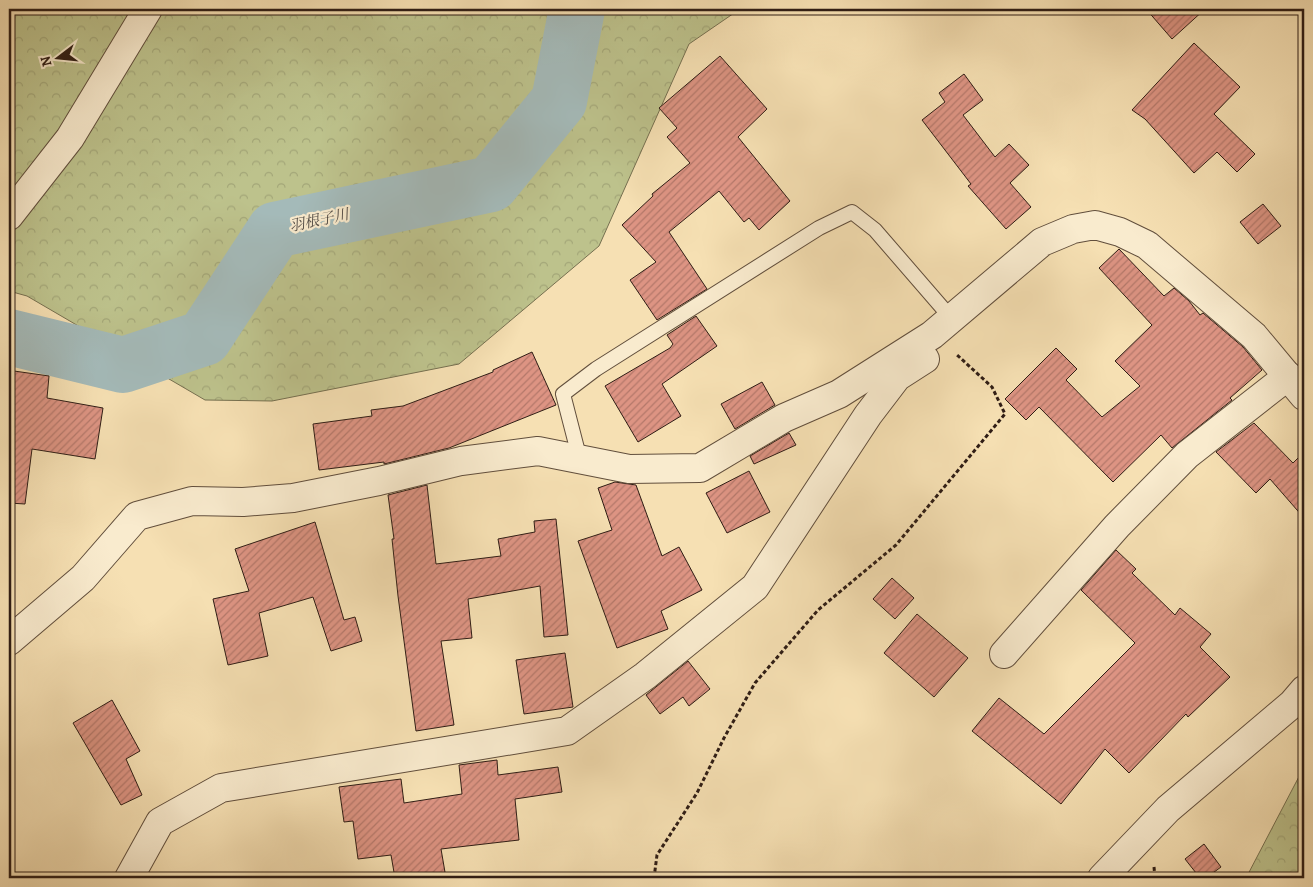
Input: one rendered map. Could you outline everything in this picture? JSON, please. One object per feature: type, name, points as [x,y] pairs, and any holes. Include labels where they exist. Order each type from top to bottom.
[{"type":"street","points":[[9,216],[70,138],[148,9]]},
{"type":"street","points":[[129,878],[160,822],[221,788],[567,730],[644,676],[756,587],[827,475],[868,415],[897,377],[949,332],[1042,242],[1073,229],[1095,225],[1120,232],[1147,245],[1254,336],[1296,386],[1187,455],[1118,526],[1004,654]]},
{"type":"street","points":[[9,641],[83,578],[137,516],[192,501],[243,502],[293,498],[379,481],[461,461],[538,451],[629,469],[700,468],[784,418],[839,394],[932,335],[949,332]]},
{"type":"street","points":[[1102,878],[1168,809],[1292,704],[1304,690]]},
{"type":"lane","points":[[580,460],[562,394],[596,369],[819,228],[852,212],[875,230],[949,332]]},
{"type":"path","points":[[654,878],[657,855],[698,793],[724,738],[755,683],[818,610],[896,545],[1005,414],[992,387],[949,332]]},
{"type":"green space","points":[[9,9],[740,9],[689,44],[599,246],[459,364],[272,401],[205,400],[27,296],[9,291]]},
{"type":"green space","points":[[1304,767],[1304,878],[1246,878]]},
{"type":"building","points":[[1146,9],[1205,9],[1172,39]]},
{"type":"building","points":[[1194,43],[1240,87],[1214,114],[1255,154],[1237,172],[1217,152],[1194,173],[1145,119],[1132,110]]},
{"type":"building","points":[[720,56],[767,109],[738,137],[790,201],[759,230],[749,218],[744,222],[719,191],[669,232],[707,289],[657,320],[630,280],[656,262],[622,225],[653,196],[652,194],[690,163],[667,137],[677,128],[659,108]]},
{"type":"building","points":[[964,74],[983,100],[963,115],[995,157],[1009,144],[1029,165],[1010,183],[1031,207],[1006,229],[968,186],[971,184],[922,120],[945,102],[939,93]]},
{"type":"building","points":[[1263,204],[1281,226],[1258,244],[1240,222]]},
{"type":"building","points":[[1119,249],[1164,296],[1174,288],[1189,301],[1200,315],[1203,313],[1243,347],[1262,370],[1230,398],[1232,400],[1172,448],[1161,435],[1113,482],[1039,407],[1026,420],[1005,399],[1056,348],[1077,369],[1066,380],[1102,417],[1140,386],[1115,361],[1152,325],[1099,268]]},
{"type":"building","points":[[696,316],[717,346],[662,384],[681,416],[638,442],[605,386],[670,348],[673,344],[667,335]]},
{"type":"building","points":[[532,352],[556,405],[449,448],[384,464],[384,462],[319,470],[313,424],[372,416],[371,410],[403,406],[493,372],[493,370]]},
{"type":"building","points":[[14,371],[49,376],[47,398],[103,408],[95,459],[32,449],[25,504],[9,503],[9,409]]},
{"type":"building","points":[[762,382],[775,405],[735,429],[721,404]]},
{"type":"building","points":[[1254,423],[1293,463],[1304,452],[1304,518],[1270,479],[1256,493],[1216,452]]},
{"type":"building","points":[[789,433],[796,445],[754,464],[750,456]]},
{"type":"building","points":[[749,471],[770,512],[727,533],[706,493]]},
{"type":"building","points":[[615,482],[636,485],[662,556],[679,547],[702,590],[661,611],[668,629],[617,648],[578,541],[612,530],[598,488]]},
{"type":"building","points":[[427,485],[436,564],[501,556],[498,539],[535,532],[534,521],[556,519],[568,635],[544,637],[540,586],[468,599],[472,638],[441,641],[454,725],[416,731],[398,596],[392,539],[394,539],[388,495]]},
{"type":"building","points":[[315,522],[344,620],[355,617],[362,641],[331,651],[313,597],[259,613],[268,656],[228,665],[213,599],[249,591],[235,549]]},
{"type":"building","points":[[1116,550],[1136,569],[1132,573],[1175,615],[1180,608],[1211,634],[1200,647],[1230,677],[1188,717],[1186,714],[1129,773],[1105,749],[1061,804],[972,731],[999,698],[1044,734],[1135,643],[1081,590]]},
{"type":"building","points":[[892,578],[914,598],[895,619],[873,599]]},
{"type":"building","points":[[917,614],[968,658],[934,697],[884,653]]},
{"type":"building","points":[[565,653],[573,707],[524,714],[516,660]]},
{"type":"building","points":[[688,661],[710,689],[689,706],[683,697],[660,714],[646,695]]},
{"type":"building","points":[[112,700],[140,751],[126,759],[142,795],[121,805],[73,723]]},
{"type":"building","points":[[497,760],[498,775],[558,767],[562,792],[515,799],[519,840],[441,849],[446,878],[395,878],[391,855],[358,859],[353,821],[344,822],[339,787],[401,779],[404,803],[462,794],[459,765]]},
{"type":"building","points":[[1204,844],[1221,867],[1206,878],[1200,878],[1185,859]]},
{"type":"waterway","name":"羽根子川","points":[[9,337],[123,365],[204,338],[275,230],[491,184],[559,101],[577,9]]}]
